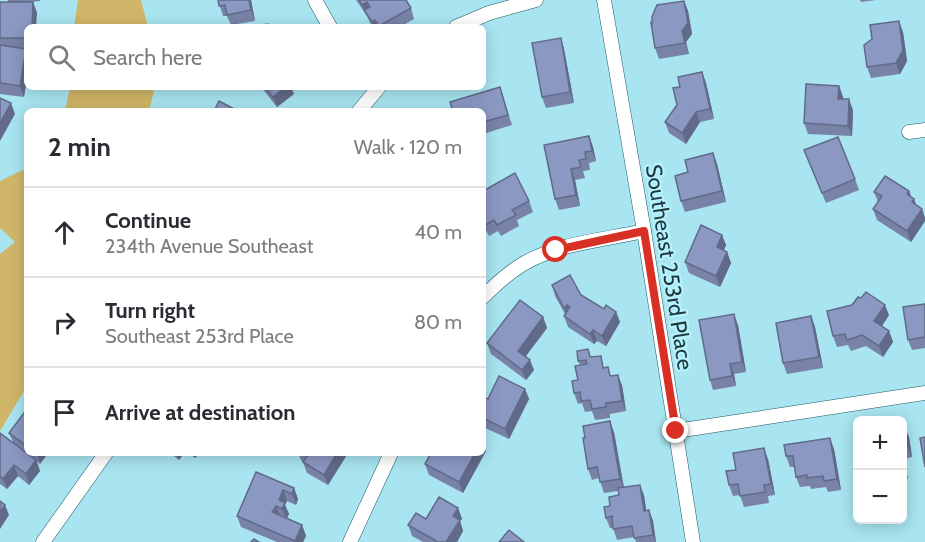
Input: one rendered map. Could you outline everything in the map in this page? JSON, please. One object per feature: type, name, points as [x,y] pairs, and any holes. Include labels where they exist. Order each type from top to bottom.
[{"type":"street","points":[[315,0],[328,24]]},
{"type":"street","points":[[463,24],[489,13],[536,0]]},
{"type":"street","name":"Southeast 253rd Place","points":[[604,0],[644,231],[693,542]]},
{"type":"street","points":[[361,108],[373,90]]},
{"type":"street","points":[[909,132],[925,130]]},
{"type":"street","points":[[486,294],[522,264],[538,257],[556,250],[644,231]]},
{"type":"street","points":[[676,431],[925,393]]},
{"type":"street","points":[[43,542],[104,456]]},
{"type":"street","points":[[350,542],[391,456]]},
{"type":"shaded area","points":[[78,0],[141,0],[147,24],[74,24]]},
{"type":"shaded area","points":[[69,90],[154,90],[150,108],[66,108]]},
{"type":"shaded area","points":[[24,169],[24,391],[0,431],[0,254],[15,242],[0,228],[0,181]]},
{"type":"building","points":[[218,0],[249,0],[251,10],[227,15],[225,5],[219,6]]},
{"type":"building","points":[[359,0],[406,0],[411,8],[383,24],[378,24],[375,20],[372,22],[364,10],[370,7],[367,2],[362,5]]},
{"type":"building","points":[[684,1],[688,23],[682,31],[685,43],[655,48],[651,23],[657,5]]},
{"type":"building","points":[[0,2],[33,2],[32,24],[24,24],[24,38],[0,38]]},
{"type":"building","points":[[899,21],[903,50],[896,63],[867,67],[864,45],[872,39],[870,25]]},
{"type":"building","points":[[561,38],[570,92],[542,97],[532,43]]},
{"type":"building","points":[[0,45],[24,49],[20,86],[0,83]]},
{"type":"building","points":[[702,72],[710,109],[696,112],[682,133],[665,122],[677,105],[673,88],[680,87],[678,77]]},
{"type":"building","points":[[806,84],[839,86],[838,99],[849,99],[848,126],[804,123]]},
{"type":"building","points":[[500,87],[508,115],[486,121],[486,108],[452,108],[450,102]]},
{"type":"building","points":[[267,90],[281,90],[273,97]]},
{"type":"building","points":[[0,98],[11,103],[0,123]]},
{"type":"building","points":[[219,101],[232,108],[216,108]]},
{"type":"building","points":[[589,136],[592,151],[585,152],[586,159],[579,160],[581,167],[571,169],[576,195],[555,199],[544,145]]},
{"type":"building","points":[[838,137],[855,179],[822,193],[804,150]]},
{"type":"building","points":[[713,153],[722,191],[681,201],[675,176],[688,172],[685,160]]},
{"type":"building","points":[[515,173],[529,201],[512,210],[516,215],[497,225],[494,220],[486,224],[486,189]]},
{"type":"building","points":[[885,176],[909,191],[907,194],[914,199],[912,202],[922,209],[907,231],[873,209],[882,196],[874,192]]},
{"type":"building","points":[[701,225],[722,235],[717,247],[727,252],[716,276],[685,262]]},
{"type":"building","points":[[570,275],[581,295],[604,309],[606,305],[616,312],[602,336],[593,330],[590,334],[564,316],[570,307],[567,305],[564,308],[552,285]]},
{"type":"building","points":[[866,292],[885,305],[874,321],[889,331],[879,346],[862,335],[847,340],[845,334],[833,336],[827,311],[852,305]]},
{"type":"building","points":[[520,300],[543,317],[518,351],[530,360],[522,370],[487,343]]},
{"type":"building","points":[[925,304],[925,337],[908,340],[903,307]]},
{"type":"building","points":[[734,314],[742,362],[730,364],[732,376],[710,380],[699,320]]},
{"type":"building","points":[[811,316],[819,357],[783,363],[776,323]]},
{"type":"building","points":[[588,349],[590,357],[601,356],[603,368],[608,367],[610,376],[618,375],[622,401],[606,403],[606,407],[592,409],[590,400],[581,401],[580,392],[574,393],[572,381],[578,380],[575,366],[587,364],[586,360],[578,361],[577,351]]},
{"type":"building","points":[[499,376],[525,389],[505,429],[486,420],[486,398],[488,399]]},
{"type":"building","points":[[24,413],[24,444],[9,433]]},
{"type":"building","points":[[610,421],[620,479],[600,482],[597,467],[588,469],[583,426]]},
{"type":"building","points":[[0,433],[24,451],[24,456],[31,456],[36,460],[26,474],[14,465],[3,479],[0,476]]},
{"type":"building","points":[[925,437],[925,467],[920,438]]},
{"type":"building","points":[[830,438],[837,479],[824,481],[823,476],[796,477],[793,456],[786,456],[784,445]]},
{"type":"building","points":[[764,448],[771,484],[764,485],[765,492],[740,496],[738,484],[729,485],[726,471],[736,470],[733,453]]},
{"type":"building","points":[[307,456],[335,456],[324,475],[303,462]]},
{"type":"building","points":[[429,456],[473,456],[459,482],[425,464]]},
{"type":"building","points":[[256,472],[294,488],[292,494],[283,490],[279,500],[285,503],[282,509],[276,506],[272,512],[302,525],[295,541],[237,516]]},
{"type":"building","points":[[640,485],[644,511],[649,510],[653,535],[634,538],[632,526],[613,529],[612,516],[606,518],[604,507],[610,506],[609,497],[619,495],[618,488]]},
{"type":"building","points":[[439,497],[458,508],[453,516],[460,520],[446,542],[438,542],[408,525],[416,513],[426,519]]},
{"type":"building","points":[[0,501],[5,505],[0,512]]},
{"type":"building","points":[[509,530],[524,542],[499,542]]},
{"type":"route","points":[[556,250],[644,231],[676,431]]}]
